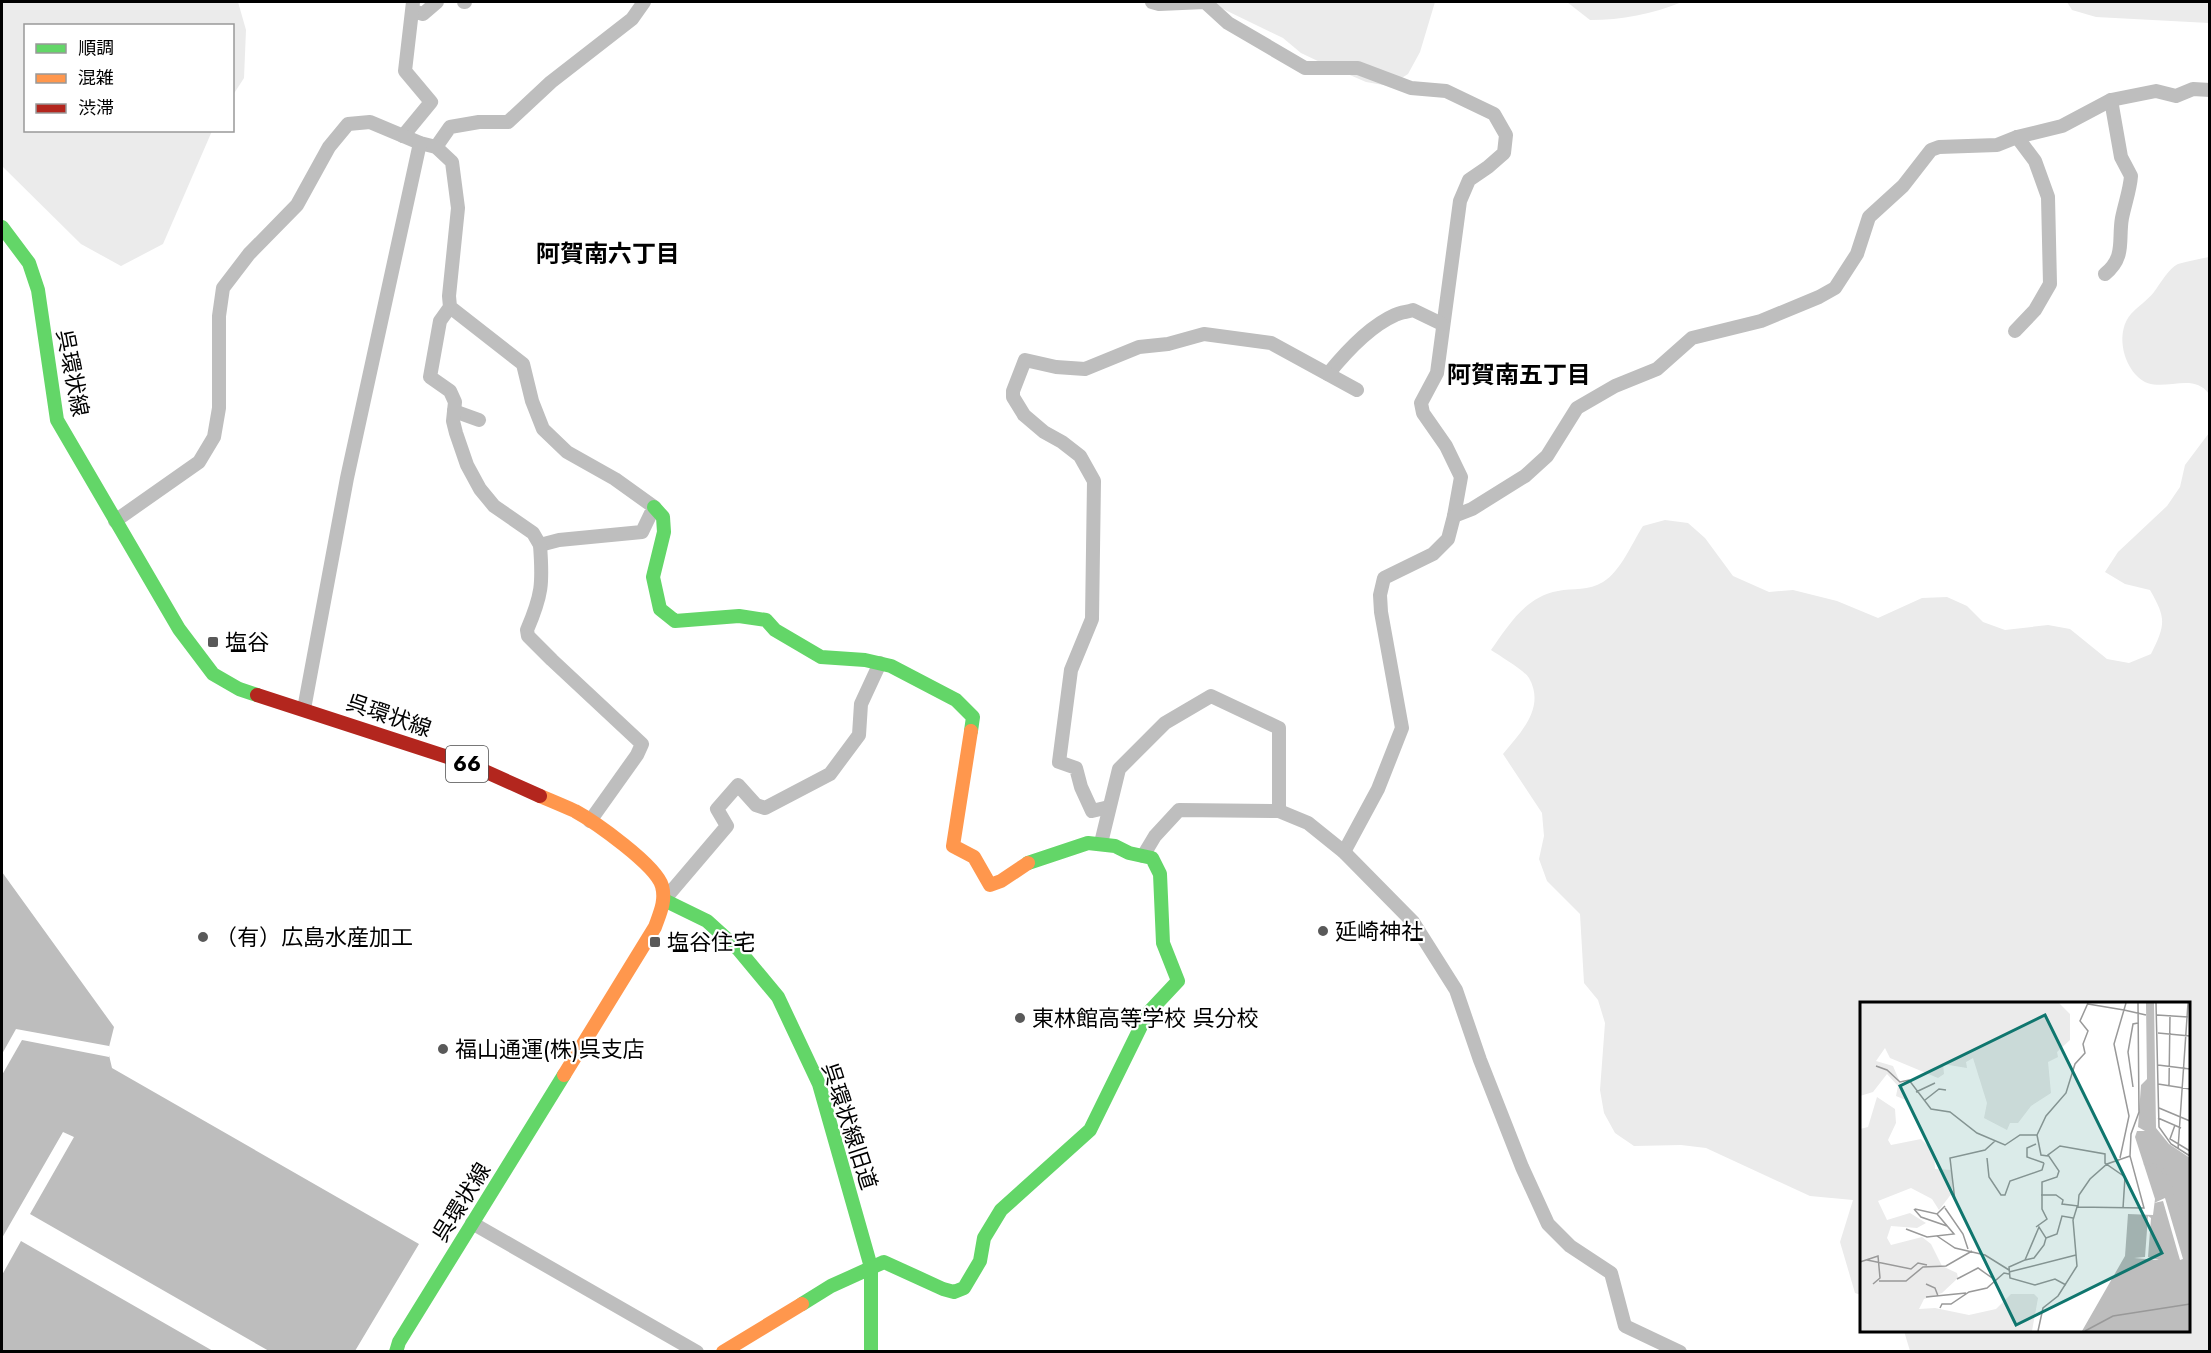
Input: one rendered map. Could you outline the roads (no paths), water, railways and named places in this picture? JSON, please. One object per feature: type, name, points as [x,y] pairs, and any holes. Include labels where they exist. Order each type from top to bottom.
[{"type":"street","points":[[413,6],[423,14],[437,2]]},
{"type":"street","points":[[436,147],[450,127],[479,122],[508,122],[551,82],[632,20],[644,2]]},
{"type":"street","points":[[1152,2],[1159,4],[1205,2],[1228,23],[1305,68],[1358,68],[1411,88],[1446,91],[1494,114],[1506,135],[1504,153],[1469,180],[1460,201],[1437,373],[1421,403],[1423,413],[1446,446],[1461,477],[1454,516],[1448,539],[1433,554],[1384,578],[1380,595],[1381,612],[1402,728],[1378,789],[1344,852]]},
{"type":"street","points":[[403,136],[431,102],[405,71],[413,6]]},
{"type":"street","points":[[1454,516],[1472,509],[1525,476],[1547,456],[1577,408],[1615,386],[1658,369],[1692,338],[1761,321],[1820,297],[1834,288],[1857,254],[1869,217],[1903,186],[1931,150],[1939,147],[1997,145],[2017,137],[2062,126],[2111,99],[2156,91],[2176,96],[2193,89],[2210,90]]},
{"type":"street","points":[[2105,274],[2112,268],[2122,246],[2122,220],[2131,176],[2121,157],[2111,99]]},
{"type":"street","points":[[116,522],[199,462],[214,437],[219,408],[219,316],[223,288],[249,254],[297,205],[329,147],[348,124],[370,122],[420,143],[436,147],[452,162],[458,208],[449,296],[450,307],[440,321],[430,377],[450,391],[455,402],[456,433],[467,465],[480,489],[494,506],[533,533],[540,545],[541,595],[527,630],[528,636],[642,744],[637,755],[590,821]]},
{"type":"street","points":[[2015,331],[2035,310],[2050,284],[2048,197],[2035,161],[2017,137]]},
{"type":"street","points":[[304,709],[347,478],[420,143]]},
{"type":"street","name":"呉環状線","points":[[2,227],[29,263],[38,290],[57,420],[179,629],[213,674],[239,689],[469,764],[576,812],[630,850],[657,874],[662,886],[664,900],[655,927],[399,1342],[396,1352]]},
{"type":"street","points":[[450,307],[523,364],[532,401],[543,429],[567,452],[615,479],[654,507],[663,517],[663,532],[653,577],[660,609],[675,621],[740,616],[766,620],[775,630],[821,657],[865,660],[891,666],[956,700],[973,717],[953,846],[974,857],[990,885],[1001,881],[1028,863],[1088,843],[1101,843],[1152,858],[1160,874],[1163,943],[1178,981],[1147,1014],[1090,1130],[1001,1210],[984,1238],[980,1261],[964,1288],[954,1292],[943,1289],[884,1262],[831,1286],[723,1352]]},
{"type":"street","points":[[1328,374],[1342,355],[1395,315],[1413,310],[1442,324]]},
{"type":"street","points":[[1110,807],[1092,811],[1081,787],[1076,768],[1059,762],[1071,670],[1092,619],[1094,481],[1080,456],[1044,432],[1024,415],[1013,397],[1013,391],[1025,360],[1056,367],[1085,369],[1139,347],[1168,344],[1204,334],[1271,343],[1357,390]]},
{"type":"street","points":[[454,411],[479,420]]},
{"type":"street","points":[[540,545],[559,540],[642,531],[654,507]]},
{"type":"street","points":[[664,900],[727,826],[717,809],[738,785],[756,805],[765,808],[830,774],[859,735],[861,704],[880,663]]},
{"type":"street","points":[[1101,843],[1119,769],[1165,723],[1211,696],[1279,728],[1279,811]]},
{"type":"street","points":[[1143,856],[1155,836],[1179,810],[1279,811],[1308,823],[1344,852],[1413,922],[1456,990],[1518,1156],[1548,1224],[1570,1246],[1611,1273],[1625,1326],[1680,1352]]},
{"type":"street","name":"呉環状線旧道","points":[[664,900],[707,921],[738,949],[778,997],[819,1084],[871,1267],[871,1352]]},
{"type":"street","points":[[472,1223],[697,1352]]},
{"type":"place","name":"塩谷","points":[[213,642]]},
{"type":"place","name":"延崎神社","points":[[1323,931]]},
{"type":"place","name":"（有）広島水産加工","points":[[203,937]]},
{"type":"place","name":"塩谷住宅","points":[[655,942]]},
{"type":"place","name":"東林館高等学校 呉分校","points":[[1020,1018]]},
{"type":"place","name":"福山通運(株)呉支店","points":[[443,1049]]},
{"type":"district","name":"阿賀南六丁目","points":[[608,254]]},
{"type":"district","name":"阿賀南五丁目","points":[[1519,375]]}]
